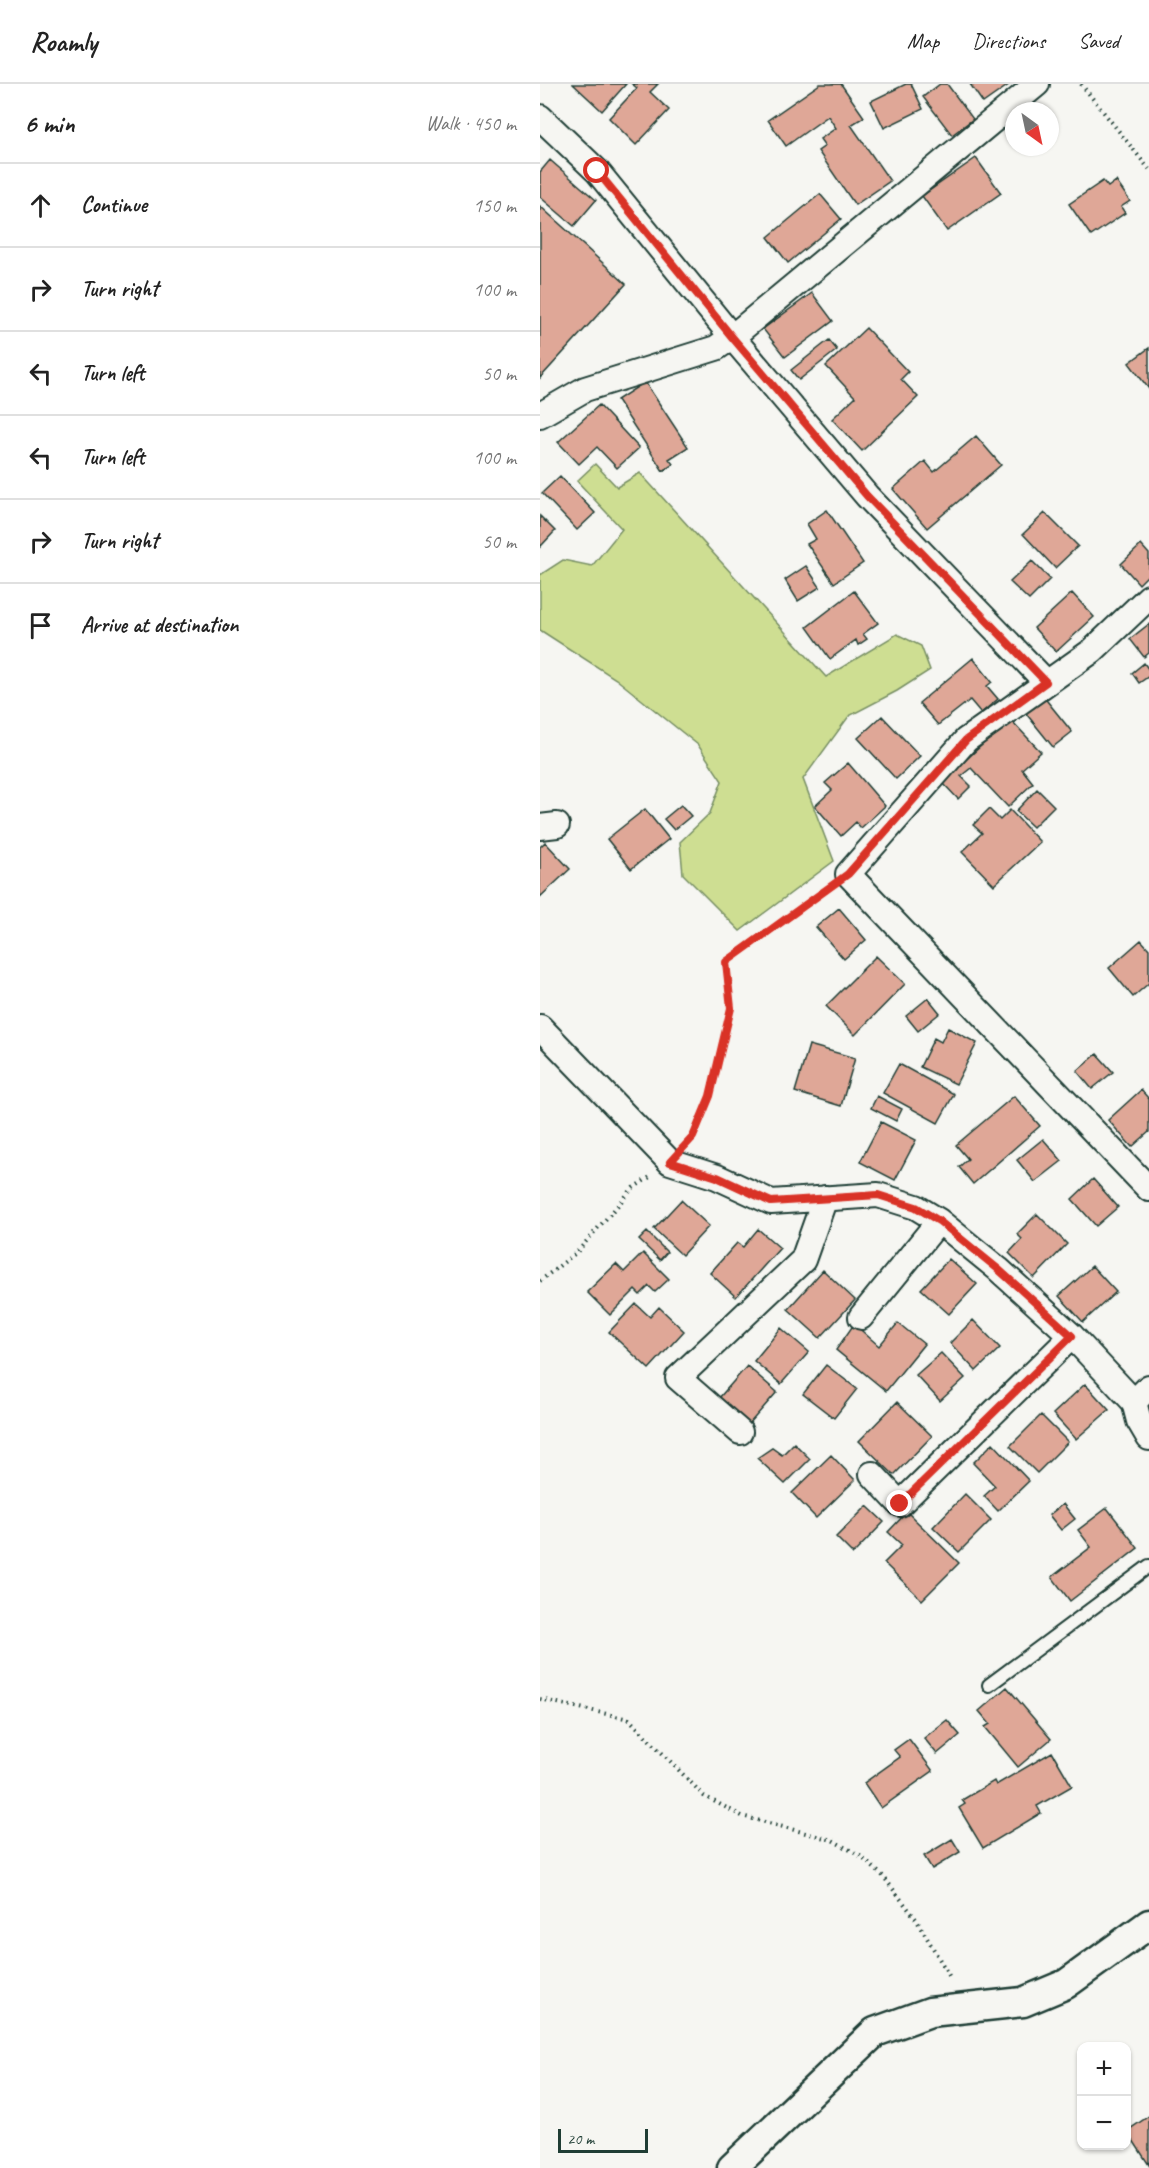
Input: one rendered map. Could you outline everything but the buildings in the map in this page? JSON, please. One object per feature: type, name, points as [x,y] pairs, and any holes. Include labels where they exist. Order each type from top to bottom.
[{"type":"street","points":[[540,415],[585,388],[716,348],[1037,84]]},
{"type":"street","points":[[540,117],[597,171],[732,337],[867,496],[1046,682]]},
{"type":"street","points":[[1149,597],[1092,651],[966,740],[848,874],[1149,1189]]},
{"type":"street","points":[[540,1027],[670,1162],[717,1177],[771,1202],[878,1195],[916,1207],[939,1221],[998,1269],[1142,1395],[1139,1421],[1149,1438]]},
{"type":"street","points":[[740,1432],[678,1378],[803,1260],[825,1198]]},
{"type":"street","points":[[861,1317],[939,1221]]},
{"type":"street","points":[[872,1474],[900,1504],[1072,1336]]},
{"type":"street","points":[[732,2168],[875,2032],[930,2012],[1023,2002],[1066,1984],[1149,1924]]},
{"type":"lane","points":[[989,1685],[1149,1566]]},
{"type":"path","points":[[1081,84],[1149,169]]},
{"type":"path","points":[[540,1281],[576,1252],[633,1188],[670,1162],[693,1137],[710,1096],[731,1008],[726,962],[848,874]]},
{"type":"path","points":[[540,1699],[628,1719],[704,1796],[742,1816],[832,1840],[859,1855],[883,1876],[916,1919],[968,2008]]},
{"type":"green space","points":[[595,464],[617,487],[640,473],[826,677],[897,634],[921,646],[930,670],[897,691],[849,716],[803,779],[834,861],[740,931],[683,874],[680,842],[710,813],[722,781],[698,745],[616,679],[540,630],[540,575],[563,560],[592,566],[622,529],[577,481]]},
{"type":"route","points":[[597,171],[732,337],[867,496],[1046,682],[966,740],[848,874],[726,962],[731,1008],[710,1096],[693,1137],[670,1162],[717,1177],[771,1202],[878,1195],[916,1207],[939,1221],[998,1269],[1072,1336],[900,1504]]}]
